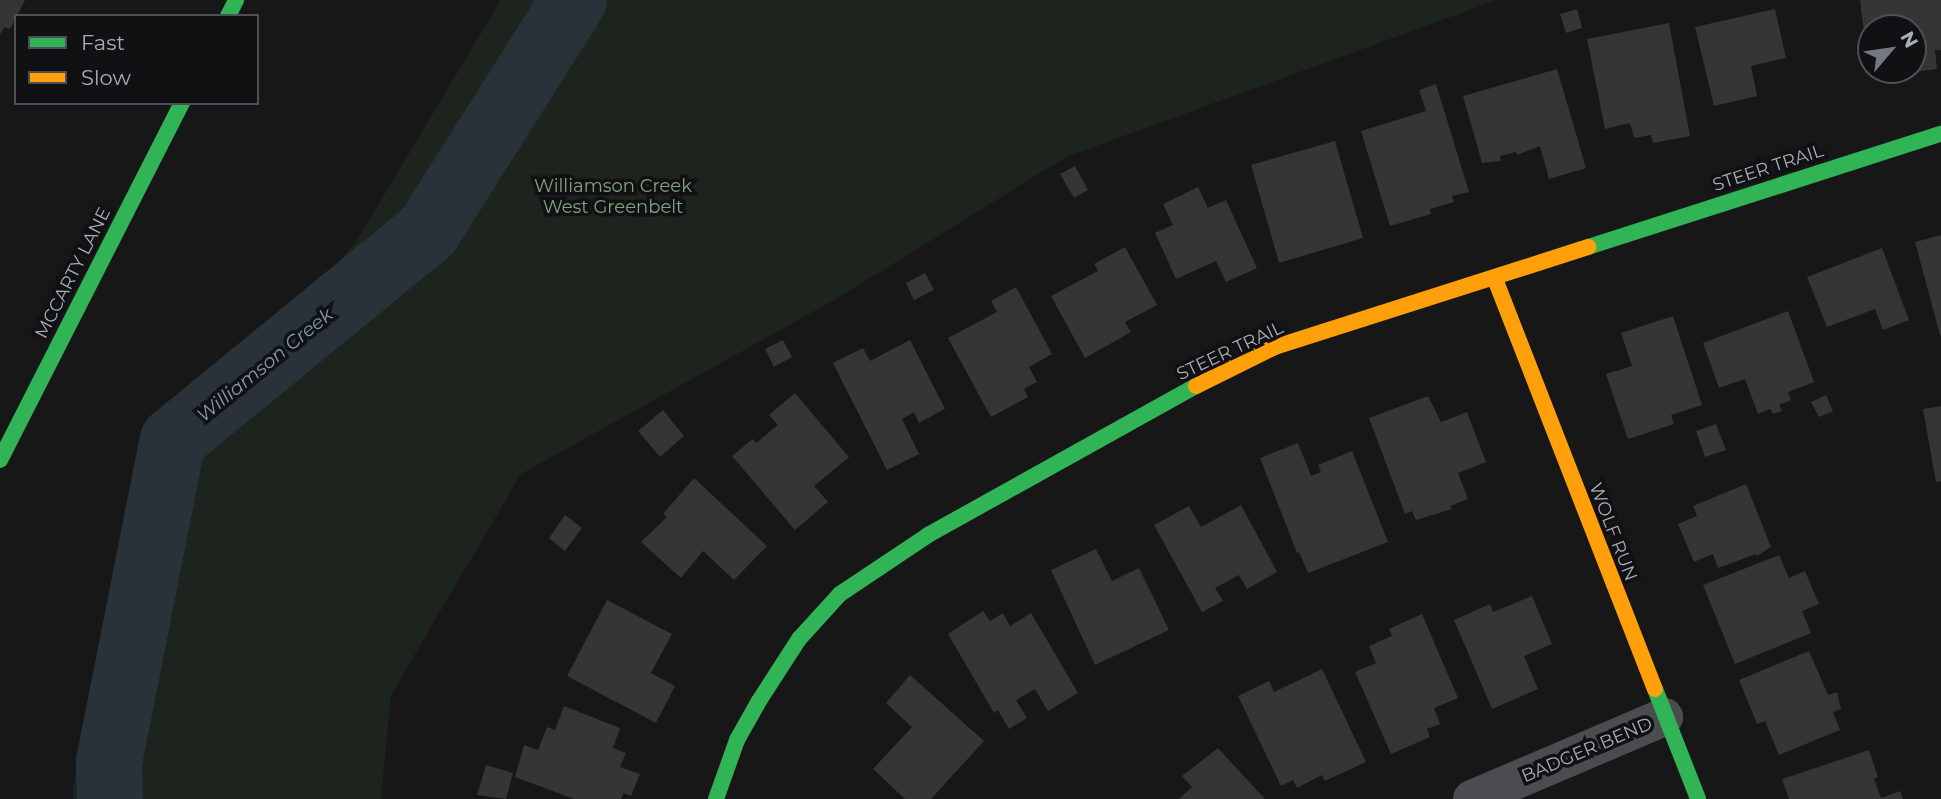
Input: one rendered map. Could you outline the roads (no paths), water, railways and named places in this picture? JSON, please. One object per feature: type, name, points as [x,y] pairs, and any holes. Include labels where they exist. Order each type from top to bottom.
[{"type":"street","name":"MCCARTY LANE","points":[[0,460],[181,105]]},
{"type":"street","name":"STEER TRAIL","points":[[716,799],[737,740],[759,701],[799,639],[840,594],[917,542],[1196,386],[1275,347],[1941,134]]},
{"type":"street","name":"WOLF RUN","points":[[1494,279],[1698,799]]},
{"type":"street","name":"BADGER BEND","points":[[1472,799],[1664,717]]},
{"type":"waterway","name":"Williamson Creek","points":[[110,799],[109,762],[173,440],[428,231],[574,0]]},
{"type":"park label","name":"Williamson Creek West Greenbelt","points":[[613,197]]}]
